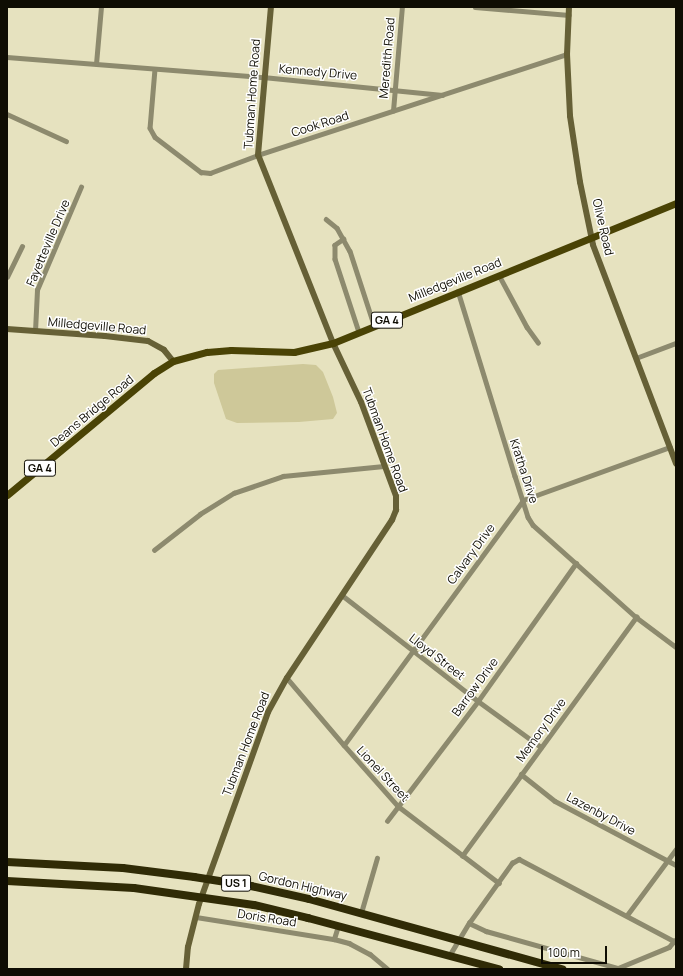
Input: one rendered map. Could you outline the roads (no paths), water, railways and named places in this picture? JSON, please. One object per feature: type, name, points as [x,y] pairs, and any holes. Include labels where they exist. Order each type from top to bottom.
[{"type":"highway","name":"Gordon Highway","points":[[7,862],[123,868],[210,879],[279,891],[562,969]]},
{"type":"highway","name":"US 1","points":[[7,881],[110,886],[202,897],[278,910],[499,969]]},
{"type":"main road","name":"Milledgeville Road","points":[[173,361],[207,352],[231,350],[294,352],[333,343],[676,202]]},
{"type":"main road","name":"Deans Bridge Road","points":[[7,495],[154,373],[173,361]]},
{"type":"street","points":[[96,64],[101,7]]},
{"type":"street","name":"Tubman Home Road","points":[[186,969],[188,947],[202,897],[210,879],[260,731],[274,700],[392,520],[396,510],[396,496],[361,402],[333,343],[258,155],[263,77],[271,7]]},
{"type":"street","name":"Meredith Road","points":[[393,111],[402,7]]},
{"type":"street","points":[[475,7],[569,14]]},
{"type":"street","name":"Olive Road","points":[[569,7],[567,54],[570,116],[574,148],[592,237],[597,257],[676,464]]},
{"type":"street","name":"Cook Road","points":[[154,69],[150,128],[155,137],[201,172],[210,173],[258,155],[567,54]]},
{"type":"street","name":"Kennedy Drive","points":[[7,57],[263,77],[443,95]]},
{"type":"street","points":[[7,114],[66,141]]},
{"type":"street","name":"Fayetteville Drive","points":[[35,331],[37,290],[82,187]]},
{"type":"street","points":[[326,219],[337,228],[344,239],[358,272],[374,325]]},
{"type":"street","points":[[344,239],[335,245],[335,259],[359,332]]},
{"type":"street","points":[[7,277],[22,246]]},
{"type":"street","points":[[499,275],[527,327],[538,342]]},
{"type":"street","name":"Kratha Drive","points":[[458,291],[487,390],[528,517],[533,525],[636,617],[676,647]]},
{"type":"street","name":"Milledgeville Road","points":[[7,330],[148,341],[164,350],[173,361]]},
{"type":"street","points":[[636,358],[676,343]]},
{"type":"street","points":[[523,500],[670,447]]},
{"type":"street","points":[[154,550],[200,514],[234,493],[283,476],[384,466]]},
{"type":"street","name":"Calvary Drive","points":[[344,746],[523,500]]},
{"type":"street","name":"Barrow Drive","points":[[387,821],[478,701],[576,563]]},
{"type":"street","name":"Lloyd Street","points":[[342,595],[478,701],[541,747]]},
{"type":"street","name":"Memory Drive","points":[[462,856],[636,617]]},
{"type":"street","name":"Lionel Street","points":[[287,678],[344,746],[398,806],[499,883]]},
{"type":"street","name":"Lazenby Drive","points":[[521,774],[555,801],[676,865]]},
{"type":"street","points":[[627,915],[676,849]]},
{"type":"street","points":[[361,913],[377,858]]},
{"type":"street","points":[[449,956],[469,923],[514,861],[521,859],[675,942],[669,947],[618,968],[486,931],[469,923]]},
{"type":"street","name":"Doris Road","points":[[196,917],[334,938],[349,943],[370,954],[388,969]]},
{"type":"street","points":[[334,938],[338,926]]}]
